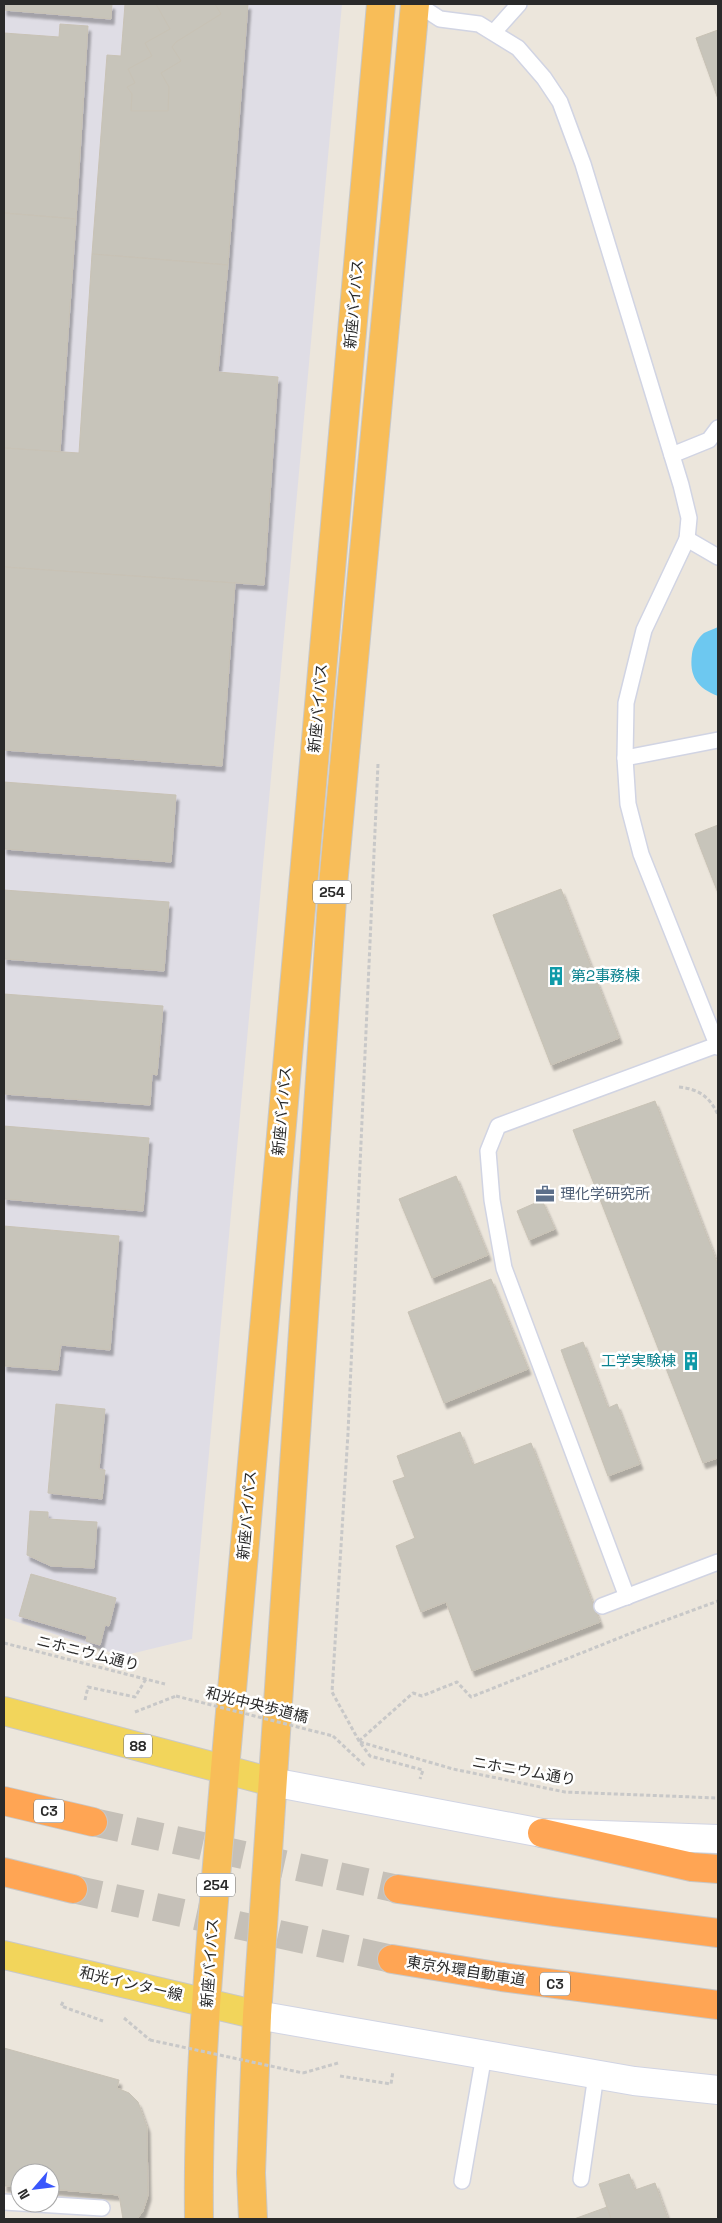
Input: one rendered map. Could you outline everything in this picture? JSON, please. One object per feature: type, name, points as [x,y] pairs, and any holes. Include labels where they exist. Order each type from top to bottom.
[{"type":"highway","name":"新座バイパス","points":[[199,2219],[198,2146],[225,1769],[381,4]]},
{"type":"highway","name":"新座バイパス","points":[[253,2219],[251,2173],[257,2014],[333,884],[416,4]]},
{"type":"highway","name":"C3","points":[[4,1801],[93,1822]]},
{"type":"highway","points":[[542,1833],[692,1867],[718,1869]]},
{"type":"highway","points":[[4,1872],[73,1889]]},
{"type":"highway","points":[[398,1889],[554,1912],[718,1933]]},
{"type":"highway","name":"東京外環自動車道","points":[[392,1959],[502,1978],[718,2005]]},
{"type":"main road","name":"88","points":[[4,1711],[272,1782]]},
{"type":"main road","name":"和光インター線","points":[[4,1955],[257,2014]]},
{"type":"street","points":[[272,1782],[542,1833],[718,1839]]},
{"type":"street","points":[[257,2014],[634,2081],[718,2090]]},
{"type":"lane","points":[[416,4],[440,19],[479,24],[518,48],[544,78],[560,102],[583,164],[672,455],[689,518],[687,539],[644,630],[626,702],[625,758],[628,804],[641,854],[718,1046],[498,1126],[488,1151],[492,1200],[504,1268],[627,1597]]},
{"type":"lane","points":[[494,32],[519,4]]},
{"type":"lane","points":[[672,455],[710,440],[718,428]]},
{"type":"lane","points":[[687,539],[718,557]]},
{"type":"lane","points":[[625,758],[718,740]]},
{"type":"lane","points":[[602,1606],[718,1562]]},
{"type":"lane","points":[[462,2181],[484,2055]]},
{"type":"lane","points":[[581,2179],[596,2074]]},
{"type":"lane","points":[[4,2202],[102,2208]]},
{"type":"path","points":[[379,757],[348,1434],[332,1692],[359,1742],[370,1756],[423,1770],[419,1784]]},
{"type":"path","points":[[359,1742],[413,1692],[422,1696],[457,1682],[471,1697],[639,1630],[718,1601]]},
{"type":"path","name":"ニホニウム通り","points":[[4,1643],[146,1679],[135,1698],[88,1687],[84,1704]]},
{"type":"path","points":[[146,1679],[165,1684]]},
{"type":"path","name":"和光中央歩道橋","points":[[131,1713],[176,1696],[333,1736],[367,1768]]},
{"type":"path","name":"ニホニウム通り","points":[[359,1742],[453,1770],[565,1792],[718,1798]]},
{"type":"path","points":[[67,2008],[103,2021]]},
{"type":"path","points":[[150,2040],[303,2073],[346,2061]]},
{"type":"path","points":[[340,2076],[391,2084],[393,2068],[388,2068]]},
{"type":"shaded area","points":[[4,4],[342,4],[192,1639],[122,1656],[5,1618],[4,1613]]},
{"type":"water","points":[[718,627],[718,696],[705,689],[696,680],[693,675],[691,662],[698,640],[704,633]]},
{"type":"building","points":[[4,4],[112,4],[111,19],[4,10]]},
{"type":"building","points":[[125,4],[248,4],[228,265],[92,254],[107,55],[121,56]]},
{"type":"building","points":[[156,4],[215,4],[221,14],[176,42],[172,47],[181,61],[161,73],[169,87],[168,111],[131,111],[132,94],[127,87],[135,83],[128,69],[152,56],[145,43],[170,29]]},
{"type":"building","points":[[60,24],[88,26],[76,219],[4,213],[4,33],[59,37]]},
{"type":"building","points":[[718,30],[718,99],[696,38]]},
{"type":"building","points":[[4,213],[76,219],[60,452],[4,448]]},
{"type":"building","points":[[92,254],[228,265],[218,372],[278,377],[264,585],[4,567],[4,448],[79,453]]},
{"type":"building","points":[[4,567],[235,583],[222,766],[4,750]]},
{"type":"building","points":[[4,782],[176,795],[171,862],[4,849]]},
{"type":"building","points":[[718,825],[718,893],[695,834]]},
{"type":"building","name":"第2事務棟","points":[[561,889],[619,1038],[551,1065],[493,915]]},
{"type":"building","points":[[4,890],[169,902],[164,971],[4,959]]},
{"type":"building","points":[[4,994],[163,1006],[157,1075],[152,1074],[150,1105],[4,1094]]},
{"type":"building","name":"工学実験棟","points":[[655,1101],[718,1265],[718,1458],[703,1463],[573,1130]]},
{"type":"building","points":[[4,1126],[149,1138],[143,1211],[4,1199]]},
{"type":"building","points":[[456,1176],[488,1255],[432,1278],[399,1199]]},
{"type":"building","points":[[542,1200],[555,1229],[529,1240],[517,1211]]},
{"type":"building","points":[[4,1226],[119,1236],[110,1350],[61,1345],[58,1370],[4,1366]]},
{"type":"building","points":[[491,1279],[528,1369],[444,1403],[408,1312]]},
{"type":"building","points":[[583,1342],[608,1408],[617,1404],[640,1464],[608,1476],[561,1350]]},
{"type":"building","points":[[56,1404],[105,1409],[99,1469],[105,1470],[102,1499],[48,1493]]},
{"type":"building","points":[[460,1432],[473,1465],[531,1443],[600,1622],[472,1671],[446,1602],[421,1612],[396,1546],[415,1538],[393,1481],[405,1477],[397,1456]]},
{"type":"building","points":[[30,1511],[48,1512],[48,1519],[97,1522],[94,1568],[51,1566],[27,1555]]},
{"type":"building","points":[[31,1574],[116,1598],[109,1626],[105,1625],[100,1645],[86,1641],[87,1636],[19,1616]]},
{"type":"building","points":[[4,2048],[119,2080],[117,2088],[129,2093],[138,2102],[147,2127],[148,2195],[143,2211],[137,2219],[123,2219],[119,2195],[60,2190],[60,2163],[10,2163],[10,2186],[4,2186]]},
{"type":"building","points":[[629,2174],[635,2190],[655,2183],[668,2219],[611,2219],[599,2184]]},
{"type":"building","points":[[607,2207],[611,2219],[574,2219]]},
{"type":"tunnel","points":[[93,1822],[398,1889]]},
{"type":"tunnel","points":[[73,1889],[392,1959]]},
{"type":"place","name":"第2事務棟","points":[[556,976]]},
{"type":"place","name":"理化学研究所","points":[[545,1194]]},
{"type":"place","name":"工学実験棟","points":[[691,1361]]}]
